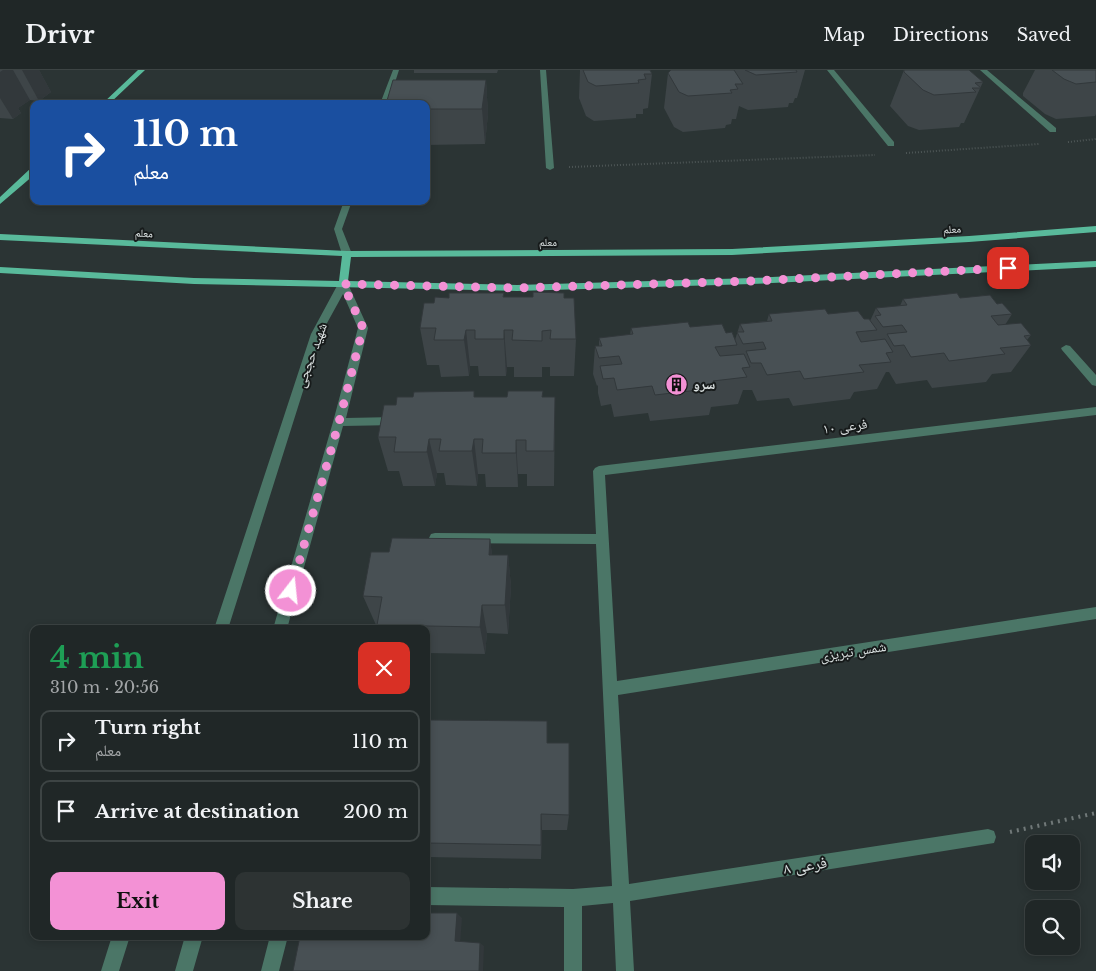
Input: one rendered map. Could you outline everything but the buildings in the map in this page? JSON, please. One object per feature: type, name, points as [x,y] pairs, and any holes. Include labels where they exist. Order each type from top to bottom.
[{"type":"main road","points":[[109,100],[142,70]]},
{"type":"main road","points":[[0,202],[30,174]]},
{"type":"main road","name":"معلم","points":[[0,236],[347,254],[732,252],[959,240],[1096,229]]},
{"type":"main road","points":[[343,284],[347,254]]},
{"type":"main road","points":[[0,270],[194,281],[517,288],[752,281],[1096,264]]},
{"type":"street","points":[[385,100],[396,70]]},
{"type":"street","points":[[543,70],[550,168]]},
{"type":"street","points":[[830,70],[891,144]]},
{"type":"street","points":[[983,70],[1053,130]]},
{"type":"street","points":[[347,205],[338,229],[347,254]]},
{"type":"street","points":[[281,625],[339,422],[363,328],[343,284]]},
{"type":"street","name":"شهید حججی","points":[[222,625],[316,334],[343,284]]},
{"type":"street","points":[[1066,348],[1096,382]]},
{"type":"street","name":"فرعی ۱۰","points":[[602,539],[599,471],[1096,411]]},
{"type":"street","points":[[339,422],[409,420]]},
{"type":"street","points":[[435,538],[602,539],[625,971]]},
{"type":"street","name":"شمس تبریزی","points":[[610,689],[1096,613]]},
{"type":"street","name":"فرعی ۸","points":[[430,896],[573,898],[621,894],[988,837]]},
{"type":"street","points":[[573,898],[574,971]]},
{"type":"street","points":[[110,971],[120,940]]},
{"type":"street","points":[[184,971],[193,940]]},
{"type":"street","points":[[270,971],[277,940]]},
{"type":"path","points":[[1065,142],[1096,140]]},
{"type":"path","points":[[897,154],[1045,143]]},
{"type":"path","points":[[550,168],[877,154]]},
{"type":"path","points":[[988,837],[1096,812]]},
{"type":"place","name":"سرو","points":[[677,384]]},
{"type":"route","points":[[291,591],[339,422],[363,328],[343,284],[517,288],[752,281],[1008,268]]}]
